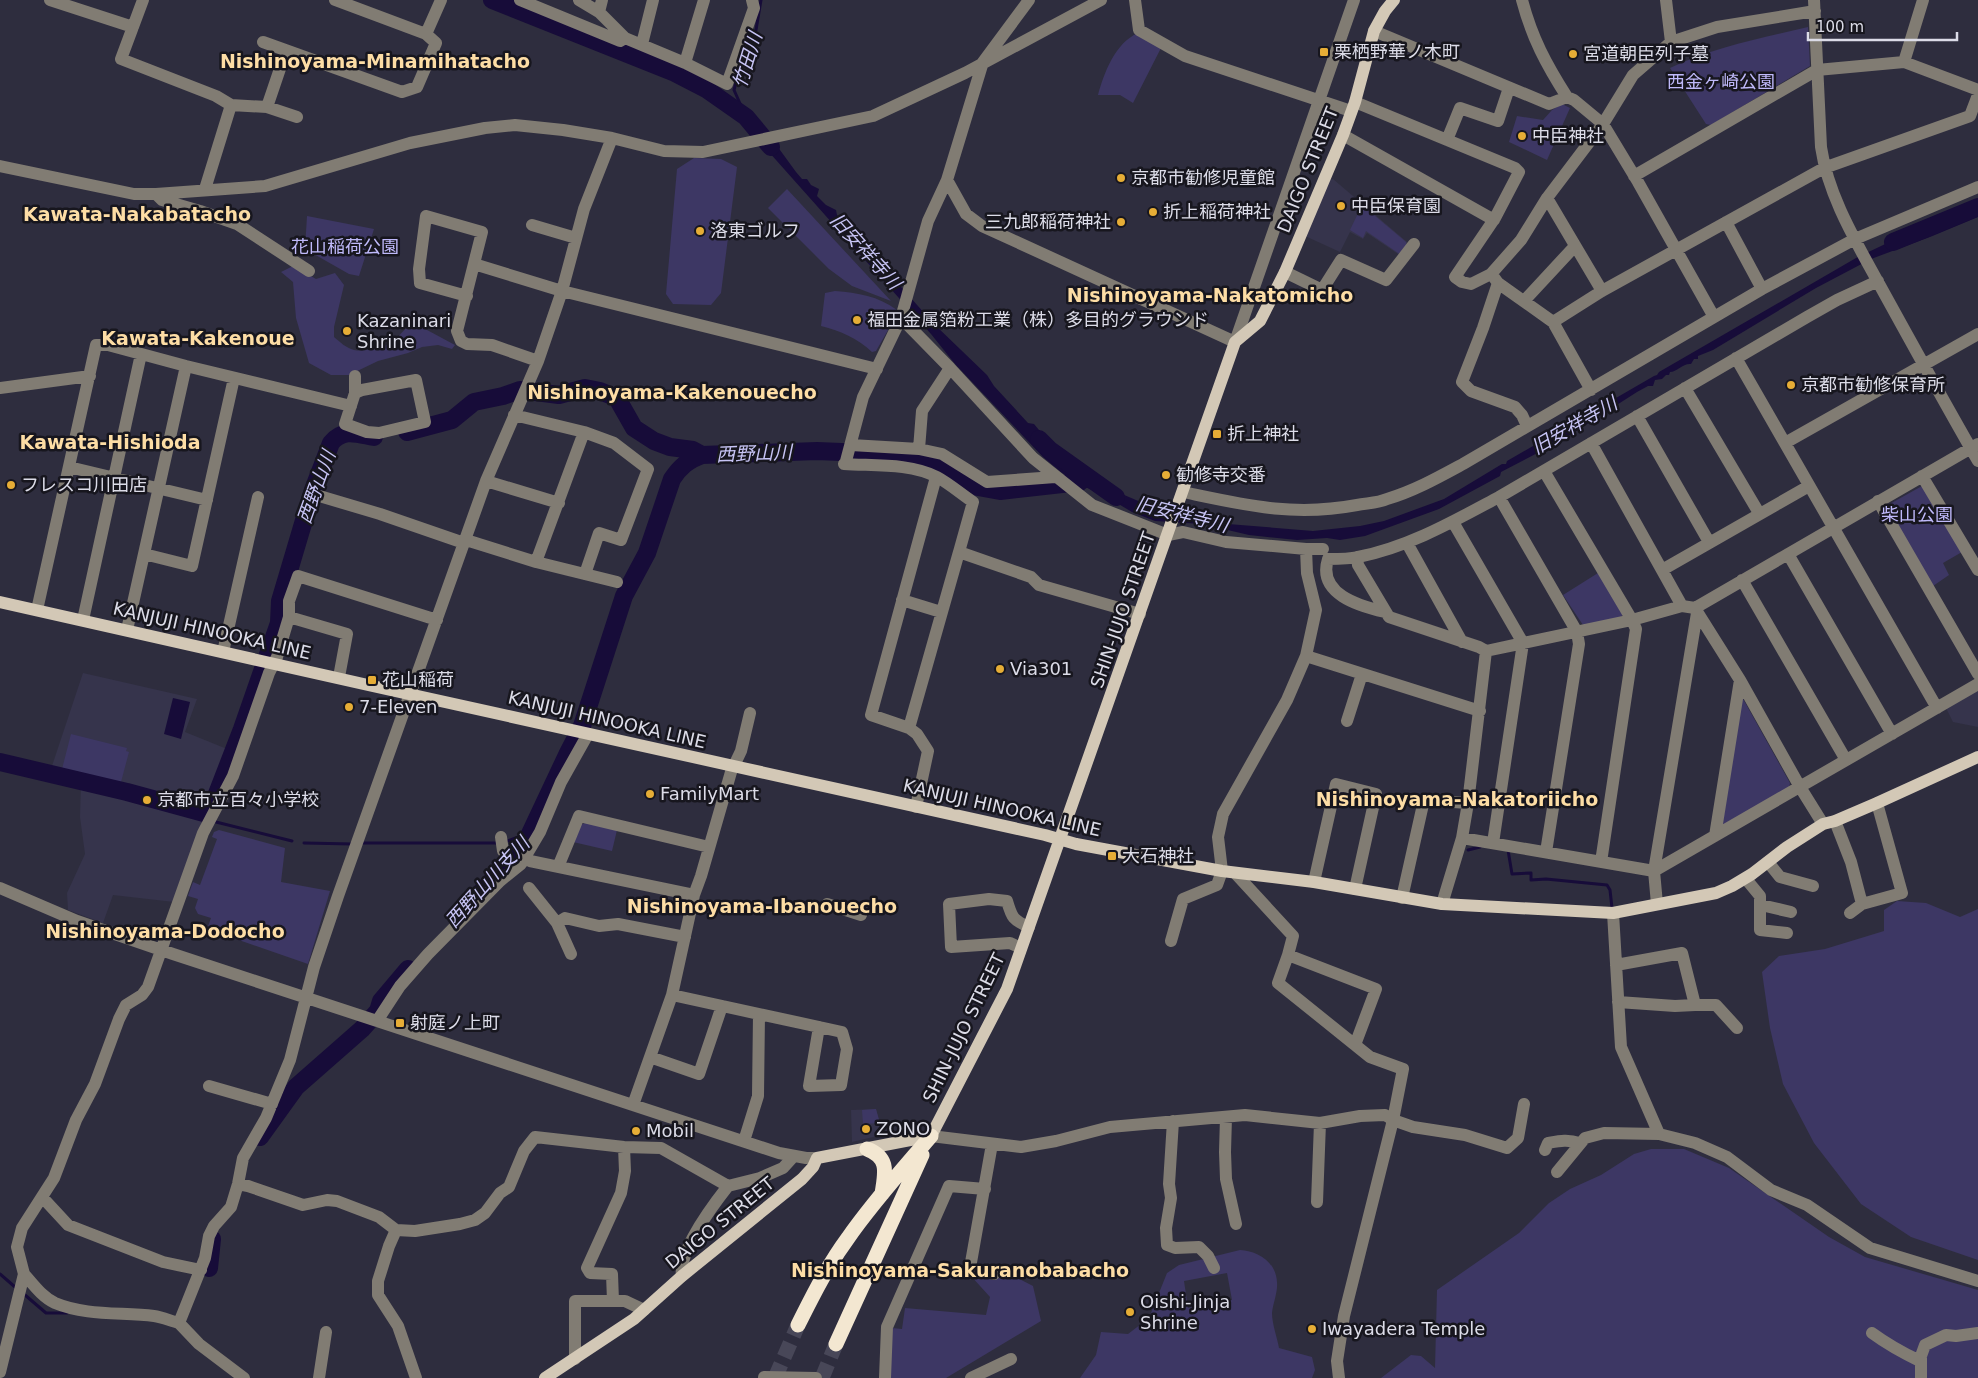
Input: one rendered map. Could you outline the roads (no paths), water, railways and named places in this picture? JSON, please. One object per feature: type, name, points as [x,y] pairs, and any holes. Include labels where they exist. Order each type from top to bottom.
[{"type":"highway","points":[[798,1325],[831,1263],[858,1223],[931,1136]]},
{"type":"highway","points":[[836,1344],[931,1136]]},
{"type":"highway","points":[[867,1148],[878,1155],[884,1165],[882,1194]]},
{"type":"main road","name":"DAIGO STREET","points":[[1235,342],[1260,321],[1285,272],[1329,173],[1353,107],[1374,31],[1384,11],[1394,0]]},
{"type":"main road","name":"SHIN-JUJO STREET","points":[[931,1136],[1006,989],[1061,839],[1235,342]]},
{"type":"main road","name":"KANJUJI HINOOKA LINE","points":[[0,602],[1061,839],[1076,844],[1222,871],[1314,882],[1442,904],[1614,912],[1716,892],[1746,879],[1794,843],[1829,823],[1978,757]]},
{"type":"main road","points":[[817,1158],[931,1136]]},
{"type":"main road","name":"DAIGO STREET","points":[[545,1378],[575,1360],[634,1319],[682,1276],[802,1179],[813,1167],[817,1158]]},
{"type":"street","points":[[50,0],[133,27]]},
{"type":"street","points":[[143,0],[121,59],[216,96],[231,105],[267,107],[297,117]]},
{"type":"street","points":[[263,42],[402,92],[417,88],[436,43],[426,34],[335,0]]},
{"type":"street","points":[[426,34],[441,0]]},
{"type":"street","points":[[520,0],[620,41],[625,38]]},
{"type":"street","points":[[579,0],[601,6],[625,38],[685,63],[727,84],[754,8],[752,0]]},
{"type":"street","points":[[642,44],[653,0]]},
{"type":"street","points":[[685,63],[704,0]]},
{"type":"street","points":[[909,728],[973,502],[936,477],[913,469],[845,462],[851,447],[863,397],[902,313],[928,221],[947,180],[984,62],[1030,0]]},
{"type":"street","points":[[0,166],[134,194],[156,194],[265,186],[410,143],[485,128],[514,126],[563,130],[612,138],[664,151],[703,152],[873,116],[984,62],[1101,0]]},
{"type":"street","points":[[1135,0],[1139,30],[1185,56],[1320,100],[1353,107],[1447,140],[1515,168],[1519,172],[1494,220],[1455,277],[1462,282],[1471,284],[1494,278]]},
{"type":"street","name":"SHIN-JUJO STREET","points":[[1235,342],[1354,0]]},
{"type":"street","points":[[1522,0],[1540,54],[1567,98]]},
{"type":"street","points":[[1666,0],[1671,42]]},
{"type":"street","points":[[1904,62],[1923,0]]},
{"type":"street","points":[[1527,426],[1522,415],[1515,407],[1471,391],[1462,382],[1483,328],[1494,278],[1521,240],[1547,198],[1603,124],[1633,75],[1671,42],[1717,27],[1814,6],[1821,147],[1824,168],[1858,244],[1922,365],[1974,446],[1978,461]]},
{"type":"street","points":[[1374,31],[1550,104],[1567,98],[1574,100],[1603,124],[1714,317]]},
{"type":"street","points":[[267,107],[286,51]]},
{"type":"street","points":[[1634,176],[1817,70],[1904,62],[1978,90]]},
{"type":"street","points":[[1447,140],[1460,108],[1498,121],[1509,88]]},
{"type":"street","points":[[1553,322],[1602,291],[1824,168],[1970,116],[1978,96]]},
{"type":"street","points":[[205,189],[231,105]]},
{"type":"street","points":[[1343,135],[1494,220]]},
{"type":"street","points":[[180,1323],[205,1258],[209,1236],[214,1226],[231,1207],[248,1157],[290,1060],[306,998],[335,904],[486,481],[538,361],[562,291],[584,209],[612,138]]},
{"type":"street","points":[[947,180],[966,214],[982,226],[1235,342]]},
{"type":"street","points":[[1181,498],[1266,509],[1297,510],[1326,510],[1386,500],[1421,486],[1464,464],[1762,289],[1978,187]]},
{"type":"street","points":[[156,194],[162,200],[237,224],[309,271]]},
{"type":"street","points":[[1547,198],[1602,291]]},
{"type":"street","points":[[467,296],[420,283],[419,269],[426,216],[482,232],[467,296],[457,331],[461,341],[467,344],[492,346],[538,361]]},
{"type":"street","points":[[1726,222],[1762,289]]},
{"type":"street","points":[[532,225],[576,238]]},
{"type":"street","points":[[1285,272],[1322,290],[1341,260],[1386,280],[1414,244]]},
{"type":"street","points":[[1524,301],[1575,246]]},
{"type":"street","points":[[474,264],[562,291],[877,369]]},
{"type":"street","points":[[1494,278],[1553,322],[1591,390]]},
{"type":"street","points":[[1385,612],[1341,596],[1329,584],[1325,568],[1328,559],[1358,557],[1407,543],[1453,522],[1876,278]]},
{"type":"street","points":[[902,313],[1033,458],[1092,505],[1169,531],[1183,532],[1226,542],[1323,549]]},
{"type":"street","points":[[1785,443],[1978,334]]},
{"type":"street","points":[[37,610],[96,345],[108,345],[352,406]]},
{"type":"street","points":[[83,620],[141,354]]},
{"type":"street","points":[[1736,358],[1937,708]]},
{"type":"street","points":[[128,630],[186,366]]},
{"type":"street","points":[[919,449],[922,411],[950,368]]},
{"type":"street","points":[[1,392],[90,376]]},
{"type":"street","points":[[355,376],[356,393],[345,424],[367,432],[379,432],[425,422],[416,380],[362,390],[356,393]]},
{"type":"street","points":[[144,554],[192,566],[234,378]]},
{"type":"street","points":[[1686,388],[1759,513]]},
{"type":"street","points":[[514,415],[584,432],[614,443],[648,469],[621,540],[599,533],[585,574]]},
{"type":"street","points":[[1637,416],[1709,542]]},
{"type":"street","points":[[536,562],[584,432]]},
{"type":"street","points":[[1591,443],[1662,570],[1740,680],[1800,787],[1829,823],[1851,862],[1862,904]]},
{"type":"street","points":[[1358,557],[1358,565],[1389,617],[1486,651],[1691,609],[1974,446]]},
{"type":"street","points":[[851,447],[919,449],[942,454],[987,482],[1055,477]]},
{"type":"street","points":[[69,467],[207,500]]},
{"type":"street","points":[[1544,471],[1636,629],[1601,862]]},
{"type":"street","points":[[1922,476],[1977,568]]},
{"type":"street","points":[[916,807],[928,751],[917,734],[909,728],[871,715],[936,477]]},
{"type":"street","points":[[486,481],[559,503]]},
{"type":"street","points":[[1662,570],[1809,486]]},
{"type":"street","points":[[316,495],[465,542],[617,582]]},
{"type":"street","points":[[223,652],[258,497]]},
{"type":"street","points":[[1499,497],[1577,632],[1579,644],[1546,852]]},
{"type":"street","points":[[1878,502],[1978,674]]},
{"type":"street","points":[[1453,522],[1523,643],[1493,843]]},
{"type":"street","points":[[1407,543],[1462,642]]},
{"type":"street","points":[[1171,941],[1183,899],[1217,885],[1222,871],[1218,837],[1223,814],[1288,700],[1306,656],[1316,610],[1307,572],[1306,549]]},
{"type":"street","points":[[959,552],[1031,577],[1039,585],[1140,614]]},
{"type":"street","points":[[1788,554],[1892,734]]},
{"type":"street","points":[[244,1378],[228,1373],[180,1323],[155,1316],[105,1313],[80,1309],[54,1302],[43,1295],[24,1274],[17,1247],[20,1234],[54,1178],[76,1120],[95,1084],[126,1005],[142,995],[148,987],[203,833],[233,776],[269,662],[277,657],[289,617],[289,601],[298,576],[437,620]]},
{"type":"street","points":[[1742,580],[1846,760]]},
{"type":"street","points":[[902,600],[941,612]]},
{"type":"street","points":[[1657,904],[1654,871],[1691,609]]},
{"type":"street","points":[[289,617],[347,634],[339,678]]},
{"type":"street","points":[[1442,904],[1462,838],[1468,804],[1486,651]]},
{"type":"street","points":[[1306,656],[1480,711]]},
{"type":"street","points":[[1348,721],[1362,674]]},
{"type":"street","points":[[1715,836],[1740,680]]},
{"type":"street","points":[[1462,838],[1654,871],[1978,684]]},
{"type":"street","points":[[632,1105],[672,995],[694,895],[750,713]]},
{"type":"street","points":[[373,1020],[428,954],[500,881],[521,864],[540,832],[582,732]]},
{"type":"street","points":[[1314,882],[1336,784],[1376,794],[1355,889]]},
{"type":"street","points":[[1402,898],[1424,800],[1468,804]]},
{"type":"street","points":[[1850,913],[1862,904],[1902,893],[1877,803]]},
{"type":"street","points":[[558,867],[579,816],[710,847]]},
{"type":"street","points":[[501,837],[503,851]]},
{"type":"street","points":[[530,861],[694,895]]},
{"type":"street","points":[[1768,862],[1780,877],[1813,886]]},
{"type":"street","points":[[1235,873],[1293,936],[1278,983],[1370,1058],[1403,1069],[1393,1120],[1345,1307],[1337,1361],[1339,1378]]},
{"type":"street","points":[[1746,879],[1760,896],[1760,930],[1787,933]]},
{"type":"street","points":[[0,888],[77,921],[306,998],[744,1141],[793,1156],[817,1158]]},
{"type":"street","points":[[529,888],[557,922],[571,954]]},
{"type":"street","points":[[1021,948],[1010,943],[951,946],[949,904],[967,900],[1002,899],[1007,901],[1011,914],[1017,922],[1029,927]]},
{"type":"street","points":[[827,904],[861,915]]},
{"type":"street","points":[[1761,905],[1791,912]]},
{"type":"street","points":[[1614,912],[1621,1047],[1659,1134]]},
{"type":"street","points":[[557,922],[565,918],[598,926],[618,924],[685,937]]},
{"type":"street","points":[[1616,965],[1682,953],[1695,1004]]},
{"type":"street","points":[[1288,955],[1376,989],[1355,1045]]},
{"type":"street","points":[[672,995],[842,1032],[847,1049],[841,1085],[809,1086],[818,1027]]},
{"type":"street","points":[[1618,1002],[1675,1006],[1695,1004],[1716,1005],[1737,1028]]},
{"type":"street","points":[[650,1057],[699,1074],[722,1006]]},
{"type":"street","points":[[744,1141],[758,1096],[759,1014]]},
{"type":"street","points":[[209,1086],[272,1104]]},
{"type":"street","points":[[931,1136],[1021,1147],[1056,1141],[1110,1127],[1173,1121],[1245,1115],[1320,1124],[1360,1116],[1385,1115],[1413,1127],[1466,1136],[1507,1148],[1518,1138],[1524,1104]]},
{"type":"street","points":[[1226,1117],[1224,1152],[1226,1180],[1236,1224]]},
{"type":"street","points":[[1173,1121],[1169,1184],[1171,1198],[1166,1228],[1167,1245],[1175,1248],[1199,1247],[1208,1256],[1214,1268]]},
{"type":"street","points":[[1317,1202],[1320,1124]]},
{"type":"street","points":[[1557,1172],[1584,1138],[1604,1133],[1659,1134],[1696,1143],[1727,1157],[1771,1190],[1807,1206],[1870,1248],[1978,1280]]},
{"type":"street","points":[[238,1184],[303,1204],[327,1200],[337,1201],[379,1217],[396,1230],[416,1231],[460,1224],[475,1220],[485,1214],[500,1193],[509,1187],[524,1151],[535,1137],[624,1147],[661,1148],[728,1186]]},
{"type":"street","points":[[1545,1150],[1548,1143],[1552,1142],[1564,1140],[1579,1143]]},
{"type":"street","points":[[992,1144],[970,1268],[994,1274]]},
{"type":"street","points":[[613,1301],[612,1274],[590,1273],[587,1268],[621,1193],[625,1171],[624,1147]]},
{"type":"street","points":[[682,1276],[681,1268],[694,1238],[708,1212],[728,1186],[760,1178],[783,1168],[793,1156]]},
{"type":"street","points":[[885,1378],[887,1326],[949,1186],[985,1189]]},
{"type":"street","points":[[43,1198],[68,1225],[163,1262],[201,1270]]},
{"type":"street","points":[[396,1230],[377,1287],[378,1295],[398,1326],[416,1378]]},
{"type":"street","points":[[0,1372],[24,1274]]},
{"type":"street","points":[[575,1360],[575,1301],[625,1301],[644,1310]]},
{"type":"street","points":[[320,1378],[326,1332]]},
{"type":"street","points":[[1872,1333],[1892,1345],[1896,1350],[1920,1361]]},
{"type":"street","points":[[1921,1378],[1920,1361],[1925,1345],[1946,1335],[1956,1336],[1978,1333]]},
{"type":"street","points":[[971,1378],[1011,1359]]},
{"type":"street","points":[[764,1378],[816,1378]]},
{"type":"water","points":[[764,128],[802,179],[807,179],[811,185],[819,189],[817,196],[826,205],[836,210],[837,215],[934,324],[987,375],[994,386],[1028,423],[1034,424],[1044,436],[1042,442],[1082,477],[1143,503],[1207,515],[1210,520],[1228,524],[1313,531],[1360,526],[1384,521],[1444,499],[1856,258],[1904,235],[1929,230],[1962,213],[1978,210],[1978,217],[1871,259],[1816,288],[1713,350],[1698,356],[1698,359],[1694,359],[1691,364],[1670,372],[1669,375],[1662,379],[1655,380],[1653,386],[1648,386],[1637,392],[1562,440],[1553,442],[1549,447],[1501,472],[1500,476],[1439,509],[1365,536],[1340,540],[1327,538],[1297,540],[1249,535],[1202,524],[1155,521],[1132,512],[1062,473],[1043,457],[955,364],[931,334],[751,132]]},
{"type":"water","points":[[173,698],[190,702],[181,739],[164,734]]},
{"type":"waterway","name":"旧安祥寺川","points":[[492,0],[675,73],[706,89],[746,117],[771,147]]},
{"type":"waterway","name":"竹田川","points":[[746,117],[734,90],[743,57],[756,30],[761,0]]},
{"type":"waterway","name":"旧安祥寺川","points":[[1893,242],[1978,207]]},
{"type":"waterway","name":"西野山川","points":[[407,432],[452,420],[474,402],[503,396],[520,390],[559,395],[585,388],[600,391],[617,398],[634,428],[654,441],[670,447],[693,450],[702,455],[817,451],[913,455],[947,466],[978,487],[1000,491],[1080,482]]},
{"type":"waterway","name":"西野山川","points":[[0,762],[127,792],[204,813],[213,804],[242,729],[279,623],[280,601],[313,490],[331,443],[340,435],[351,433],[374,437]]},
{"type":"waterway","name":"旧安祥寺川","points":[[1039,439],[1050,450],[1116,497]]},
{"type":"waterway","name":"西野山川支川","points":[[471,903],[518,853],[527,840],[582,726],[624,596],[647,553],[672,479],[685,464],[702,455]]},
{"type":"waterway","points":[[216,822],[292,841]]},
{"type":"waterway","points":[[505,842],[521,836],[534,825]]},
{"type":"waterway","points":[[304,843],[353,844]]},
{"type":"waterway","points":[[362,843],[499,843]]},
{"type":"waterway","points":[[1468,850],[1480,847]]},
{"type":"waterway","points":[[1508,850],[1512,874],[1531,873],[1531,880],[1546,879],[1607,885],[1610,890],[1612,908]]},
{"type":"waterway","name":"西野山川支川","points":[[260,1137],[296,1087],[362,1029],[378,1011],[381,1001],[408,969]]},
{"type":"waterway","name":"西野山川支川","points":[[209,1268],[212,1239]]},
{"type":"waterway","points":[[0,1274],[15,1287]]},
{"type":"waterway","points":[[25,1295],[46,1313],[67,1313]]},
{"type":"tunnel","points":[[775,1378],[798,1325]]},
{"type":"tunnel","points":[[822,1378],[836,1344]]},
{"type":"place","name":"栗栖野華ノ木町","points":[[1324,52]]},
{"type":"place","name":"宮道朝臣列子墓","points":[[1573,54]]},
{"type":"place","name":"中臣神社","points":[[1522,136]]},
{"type":"place","name":"京都市勧修児童館","points":[[1121,178]]},
{"type":"place","name":"中臣保育園","points":[[1341,206]]},
{"type":"place","name":"折上稲荷神社","points":[[1153,212]]},
{"type":"place","name":"三九郎稲荷神社","points":[[1121,222]]},
{"type":"place","name":"洛東ゴルフ","points":[[700,231]]},
{"type":"place","name":"福田金属箔粉工業（株）多目的グラウンド","points":[[857,320]]},
{"type":"place","name":"Kazaninari Shrine","points":[[347,331]]},
{"type":"place","name":"京都市勧修保育所","points":[[1791,385]]},
{"type":"place","name":"折上神社","points":[[1217,434]]},
{"type":"place","name":"勧修寺交番","points":[[1166,475]]},
{"type":"place","name":"フレスコ川田店","points":[[11,485]]},
{"type":"place","name":"Via301","points":[[1000,669]]},
{"type":"place","name":"花山稲荷","points":[[372,680]]},
{"type":"place","name":"7-Eleven","points":[[349,707]]},
{"type":"place","name":"FamilyMart","points":[[650,794]]},
{"type":"place","name":"京都市立百々小学校","points":[[147,800]]},
{"type":"place","name":"大石神社","points":[[1112,856]]},
{"type":"place","name":"射庭ノ上町","points":[[400,1023]]},
{"type":"place","name":"ZONO","points":[[866,1129]]},
{"type":"place","name":"Mobil","points":[[636,1131]]},
{"type":"place","name":"Oishi-Jinja Shrine","points":[[1130,1312]]},
{"type":"place","name":"Iwayadera Temple","points":[[1312,1329]]},
{"type":"district","name":"Nishinoyama-Minamihatacho","points":[[375,61]]},
{"type":"district","name":"Kawata-Nakabatacho","points":[[137,214]]},
{"type":"district","name":"Nishinoyama-Nakatomicho","points":[[1210,295]]},
{"type":"district","name":"Kawata-Kakenoue","points":[[198,338]]},
{"type":"district","name":"Nishinoyama-Kakenouecho","points":[[672,392]]},
{"type":"district","name":"Kawata-Hishioda","points":[[110,442]]},
{"type":"district","name":"Nishinoyama-Nakatoriicho","points":[[1457,799]]},
{"type":"district","name":"Nishinoyama-Ibanouecho","points":[[762,906]]},
{"type":"district","name":"Nishinoyama-Dodocho","points":[[165,931]]},
{"type":"district","name":"Nishinoyama-Sakuranobabacho","points":[[960,1270]]},
{"type":"park label","name":"西金ヶ崎公園","points":[[1721,82]]},
{"type":"park label","name":"花山稲荷公園","points":[[345,247]]},
{"type":"park label","name":"柴山公園","points":[[1917,515]]}]
